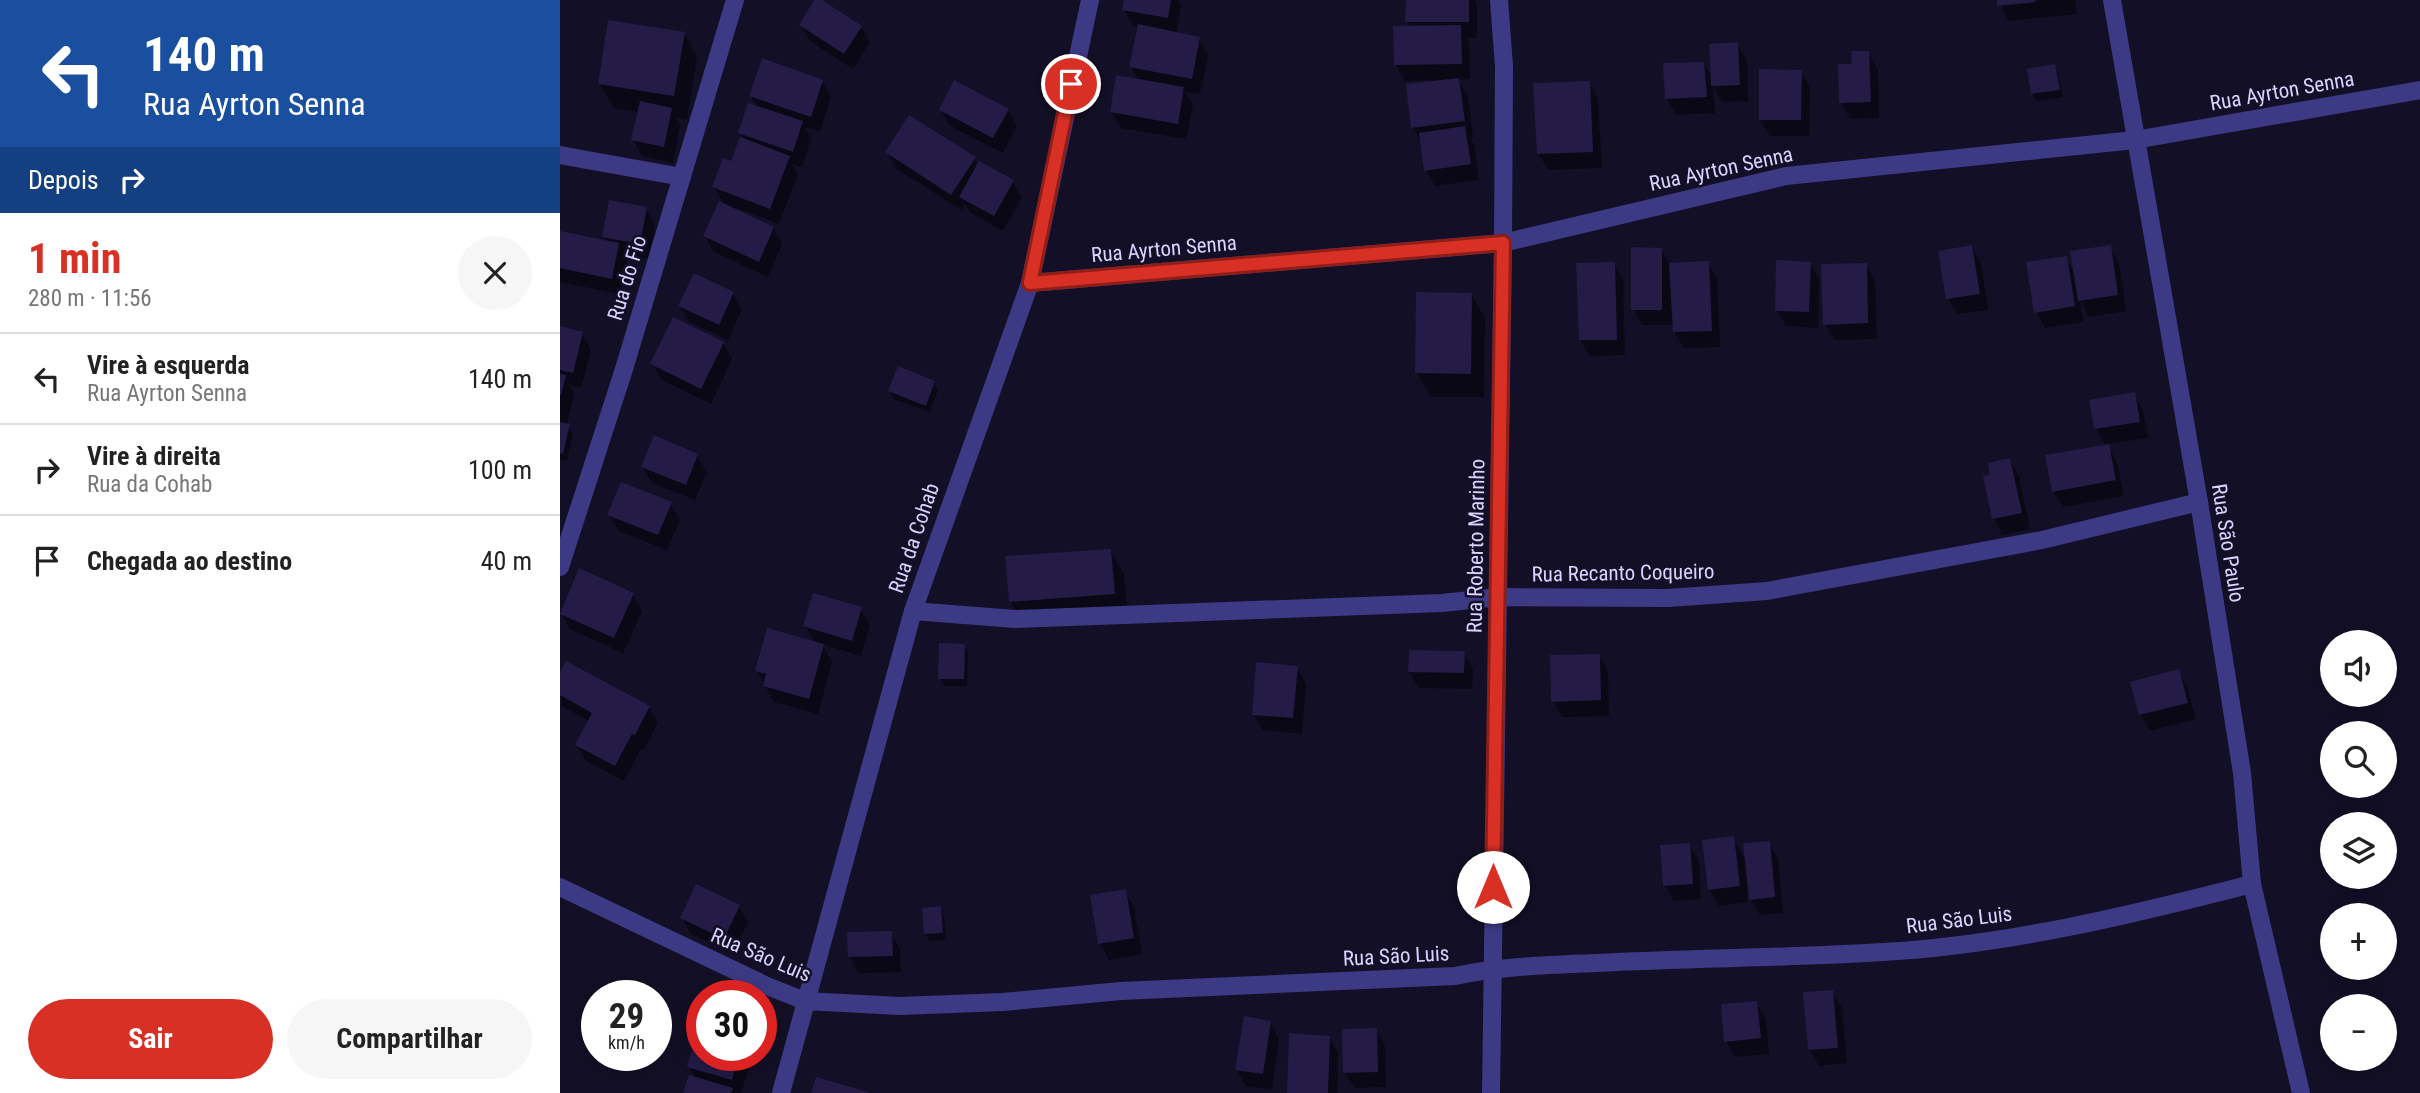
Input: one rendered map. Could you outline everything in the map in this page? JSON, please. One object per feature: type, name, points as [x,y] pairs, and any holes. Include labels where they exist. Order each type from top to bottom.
[{"type":"street","name":"Rua do Fio","points":[[560,567],[735,0]]},
{"type":"street","name":"Rua da Cohab","points":[[781,1093],[913,611],[1030,283],[1090,0]]},
{"type":"street","name":"Rua Roberto Marinho","points":[[1491,1093],[1503,243],[1504,66],[1499,0]]},
{"type":"street","name":"Rua São Paulo","points":[[2112,0],[2176,358],[2242,773],[2252,884],[2301,1093]]},
{"type":"street","name":"Rua Ayrton Senna","points":[[1030,283],[1503,243],[1786,176],[2135,140],[2420,90]]},
{"type":"street","points":[[560,155],[682,177]]},
{"type":"street","name":"Rua Recanto Coqueiro","points":[[913,611],[1015,619],[1443,603],[1499,597],[1668,598],[1767,591],[2042,540],[2199,502]]},
{"type":"street","name":"Rua São Luis","points":[[560,887],[767,986],[805,1001],[900,1006],[1003,1002],[1121,991],[1455,976],[1493,968],[1703,957],[1883,952],[1956,944],[2117,918],[2252,884]]},
{"type":"building","points":[[814,0],[822,0],[862,26],[844,54],[799,25]]},
{"type":"building","points":[[1124,0],[1171,0],[1168,18],[1122,10]]},
{"type":"building","points":[[1406,0],[1469,0],[1469,22],[1405,22]]},
{"type":"building","points":[[1997,0],[2035,0],[2036,2],[1997,6]]},
{"type":"building","points":[[608,20],[685,32],[674,96],[598,84]]},
{"type":"building","points":[[1138,24],[1200,37],[1192,79],[1129,67]]},
{"type":"building","points":[[1461,25],[1462,64],[1394,65],[1393,26]]},
{"type":"building","points":[[1738,42],[1740,85],[1711,86],[1709,44]]},
{"type":"building","points":[[1851,51],[1869,51],[1871,102],[1839,103],[1838,64],[1852,64]]},
{"type":"building","points":[[762,58],[823,80],[811,117],[749,96]]},
{"type":"building","points":[[1704,62],[1707,97],[1665,99],[1663,63]]},
{"type":"building","points":[[2055,64],[2060,90],[2031,94],[2027,69]]},
{"type":"building","points":[[1759,69],[1802,70],[1801,120],[1759,120]]},
{"type":"building","points":[[1116,75],[1184,87],[1178,124],[1110,112]]},
{"type":"building","points":[[1459,78],[1465,121],[1411,128],[1406,84]]},
{"type":"building","points":[[954,80],[1009,109],[993,138],[939,110]]},
{"type":"building","points":[[1590,81],[1593,152],[1537,154],[1533,83]]},
{"type":"building","points":[[640,101],[672,108],[664,147],[631,140]]},
{"type":"building","points":[[748,103],[803,121],[793,152],[738,133]]},
{"type":"building","points":[[909,115],[976,157],[951,195],[885,152]]},
{"type":"building","points":[[1465,126],[1471,164],[1424,171],[1419,133]]},
{"type":"building","points":[[740,137],[790,156],[770,209],[712,187],[723,158],[731,161]]},
{"type":"building","points":[[979,161],[1014,180],[994,216],[959,197]]},
{"type":"building","points":[[609,200],[647,207],[640,244],[602,237]]},
{"type":"building","points":[[719,201],[774,227],[759,262],[703,236]]},
{"type":"building","points":[[560,231],[619,243],[612,279],[560,268]]},
{"type":"building","points":[[1972,245],[1980,294],[1946,299],[1938,251]]},
{"type":"building","points":[[2111,245],[2118,295],[2078,301],[2070,251]]},
{"type":"building","points":[[1631,247],[1662,248],[1662,310],[1631,310]]},
{"type":"building","points":[[2067,256],[2075,306],[2034,313],[2026,262]]},
{"type":"building","points":[[1776,260],[1811,262],[1809,312],[1775,311]]},
{"type":"building","points":[[1709,261],[1712,331],[1673,332],[1669,263]]},
{"type":"building","points":[[1615,262],[1617,340],[1579,340],[1576,263]]},
{"type":"building","points":[[1867,263],[1868,323],[1823,325],[1821,264]]},
{"type":"building","points":[[694,273],[734,292],[719,325],[678,306]]},
{"type":"building","points":[[1416,292],[1472,293],[1471,374],[1415,373]]},
{"type":"building","points":[[673,317],[724,342],[701,389],[650,364]]},
{"type":"building","points":[[560,326],[583,332],[573,373],[560,370]]},
{"type":"building","points":[[898,366],[935,381],[926,406],[888,391]]},
{"type":"building","points":[[560,374],[566,375],[561,395],[560,395]]},
{"type":"building","points":[[2135,392],[2140,422],[2094,429],[2089,400]]},
{"type":"building","points":[[560,422],[570,424],[563,454],[560,453]]},
{"type":"building","points":[[654,435],[698,454],[686,485],[641,467]]},
{"type":"building","points":[[2109,444],[2116,480],[2052,492],[2045,455]]},
{"type":"building","points":[[2010,458],[2022,513],[1992,519],[1983,476],[1990,475],[1988,463]]},
{"type":"building","points":[[621,482],[672,502],[658,535],[607,515]]},
{"type":"building","points":[[1111,549],[1115,594],[1009,602],[1005,556]]},
{"type":"building","points":[[579,568],[634,593],[614,638],[560,614]]},
{"type":"building","points":[[813,593],[862,607],[852,641],[803,626]]},
{"type":"building","points":[[767,628],[824,644],[809,699],[763,686],[766,674],[755,671]]},
{"type":"building","points":[[939,643],[965,644],[964,679],[938,679]]},
{"type":"building","points":[[1409,650],[1465,651],[1464,673],[1408,672]]},
{"type":"building","points":[[1600,654],[1601,700],[1551,702],[1550,655]]},
{"type":"building","points":[[566,661],[650,706],[615,766],[575,745],[592,713],[560,695],[560,672]]},
{"type":"building","points":[[1256,662],[1298,666],[1293,718],[1252,715]]},
{"type":"building","points":[[2179,669],[2188,703],[2139,715],[2130,682]]},
{"type":"building","points":[[1734,836],[1740,886],[1708,890],[1702,840]]},
{"type":"building","points":[[1770,841],[1775,897],[1749,900],[1743,843]]},
{"type":"building","points":[[1690,843],[1693,884],[1663,886],[1660,845]]},
{"type":"building","points":[[696,884],[740,905],[724,939],[680,918]]},
{"type":"building","points":[[1126,889],[1134,938],[1098,944],[1090,895]]},
{"type":"building","points":[[941,906],[943,933],[924,934],[922,908]]},
{"type":"building","points":[[892,931],[893,956],[848,957],[847,932]]},
{"type":"building","points":[[1833,990],[1838,1048],[1808,1050],[1803,992]]},
{"type":"building","points":[[1757,1001],[1761,1038],[1724,1042],[1721,1004]]},
{"type":"building","points":[[1244,1016],[1271,1021],[1263,1074],[1235,1070]]},
{"type":"building","points":[[1377,1028],[1378,1072],[1343,1073],[1342,1029]]},
{"type":"building","points":[[1289,1033],[1330,1036],[1328,1093],[1287,1093]]},
{"type":"building","points":[[701,1071],[735,1071],[732,1080]]},
{"type":"building","points":[[689,1075],[733,1088],[731,1093],[683,1093]]},
{"type":"building","points":[[816,1077],[868,1092],[868,1093],[811,1093]]},
{"type":"route","points":[[1071,84],[1030,283],[1503,243],[1493,887]]}]
